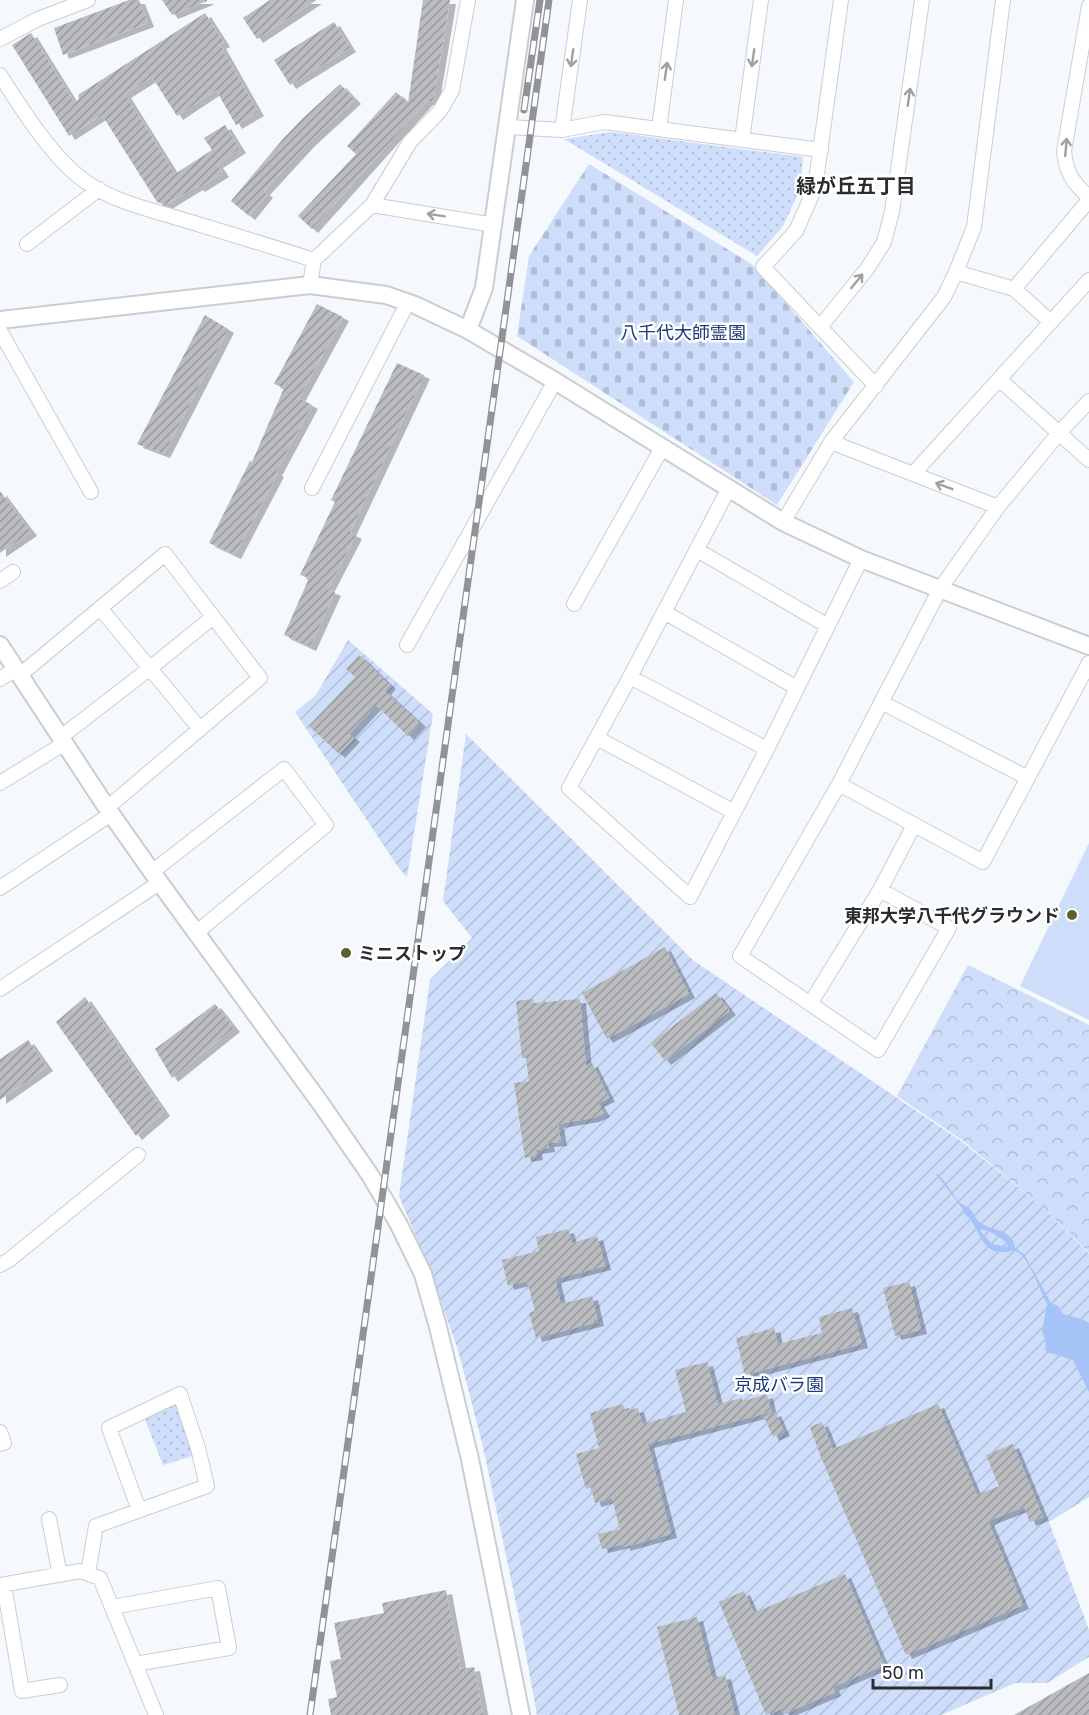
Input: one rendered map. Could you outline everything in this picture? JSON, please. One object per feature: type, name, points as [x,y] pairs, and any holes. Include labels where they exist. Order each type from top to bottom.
[{"type":"street","points":[[0,39],[38,19],[88,0]]},
{"type":"street","points":[[310,285],[314,260],[372,205],[410,142],[440,111],[452,90],[468,0]]},
{"type":"street","points":[[468,330],[484,288],[525,0]]},
{"type":"street","points":[[562,130],[580,0]]},
{"type":"street","points":[[658,129],[676,0]]},
{"type":"street","points":[[742,140],[761,0]]},
{"type":"street","points":[[841,0],[815,188],[796,231],[763,267],[876,386]]},
{"type":"street","points":[[820,327],[867,268],[884,242],[892,212],[922,0]]},
{"type":"street","points":[[783,522],[831,442],[944,297],[956,272],[974,227],[1003,0]]},
{"type":"street","points":[[1014,288],[1089,199],[1077,186],[1066,168],[1064,151],[1089,6]]},
{"type":"street","points":[[0,75],[22,110],[55,153],[89,184],[152,210],[314,260]]},
{"type":"street","points":[[508,127],[562,130],[604,122],[821,150]]},
{"type":"street","points":[[27,244],[99,189]]},
{"type":"street","points":[[372,205],[494,225]]},
{"type":"street","points":[[956,272],[1014,288],[1051,322]]},
{"type":"street","points":[[913,474],[1089,280]]},
{"type":"street","points":[[0,320],[310,285],[386,295],[408,302],[468,330],[783,522],[861,559],[1089,646]]},
{"type":"street","points":[[312,488],[408,302]]},
{"type":"street","points":[[0,331],[91,492]]},
{"type":"street","points":[[999,379],[1089,460]]},
{"type":"street","points":[[406,645],[555,381]]},
{"type":"street","points":[[880,890],[949,928],[878,1050],[740,956],[839,784],[940,589],[998,507],[1089,401]]},
{"type":"street","points":[[831,442],[998,507]]},
{"type":"street","points":[[574,604],[662,448]]},
{"type":"street","points":[[729,489],[569,788],[690,897],[767,749],[861,559]]},
{"type":"street","points":[[697,550],[828,626]]},
{"type":"street","points":[[0,679],[18,672],[165,554],[260,678],[109,811],[0,888]]},
{"type":"street","points":[[0,581],[13,572]]},
{"type":"street","points":[[100,608],[200,729]]},
{"type":"street","points":[[664,612],[797,688]]},
{"type":"street","points":[[0,783],[63,740],[213,617]]},
{"type":"street","points":[[0,645],[109,811],[321,1104],[370,1176],[423,1274],[470,1460],[521,1715]]},
{"type":"street","points":[[839,784],[983,862],[1089,663]]},
{"type":"street","points":[[630,677],[767,749]]},
{"type":"street","points":[[881,702],[1028,778]]},
{"type":"street","points":[[597,738],[734,812]]},
{"type":"street","points":[[0,989],[156,877],[284,769],[326,825],[196,933]]},
{"type":"street","points":[[810,1004],[880,890],[914,825]]},
{"type":"street","points":[[0,1266],[138,1155]]},
{"type":"street","points":[[88,1573],[96,1526],[207,1486],[198,1448],[180,1394],[109,1428],[138,1510]]},
{"type":"street","points":[[0,1432],[4,1443],[0,1444]]},
{"type":"street","points":[[49,1519],[60,1575]]},
{"type":"street","points":[[60,1685],[22,1691],[2,1585],[80,1571],[100,1578],[156,1715]]},
{"type":"street","points":[[112,1607],[218,1588],[229,1648],[135,1664]]},
{"type":"green space","points":[[611,132],[803,157],[800,190],[783,226],[757,256],[564,139]]},
{"type":"green space","name":"八千代大師霊園","points":[[589,164],[753,265],[854,382],[777,505],[517,336],[529,256]]},
{"type":"green space","points":[[348,640],[433,714],[407,877],[398,867],[295,712],[316,695]]},
{"type":"green space","name":"京成バラ園","points":[[466,734],[694,961],[961,1141],[1041,1206],[1089,1254],[1089,1497],[1049,1522],[1089,1630],[1089,1657],[1047,1683],[1015,1683],[941,1715],[537,1715],[483,1447],[458,1350],[430,1270],[399,1196],[430,980],[472,938],[443,901]]},
{"type":"green space","name":"東邦大学八千代グラウンド","points":[[1089,843],[1089,1020],[1020,986]]},
{"type":"green space","points":[[968,965],[1089,1025],[1089,1253],[1041,1206],[962,1140],[897,1096]]},
{"type":"green space","points":[[180,1394],[199,1454],[163,1465],[142,1412]]},
{"type":"water","points":[[936,1174],[944,1180],[958,1201],[970,1209],[978,1221],[1010,1237],[1015,1248],[1024,1254],[1051,1303],[1058,1306],[1063,1314],[1089,1323],[1089,1392],[1073,1360],[1047,1352],[1045,1349],[1046,1343],[1042,1331],[1047,1304],[1022,1255],[1014,1250],[997,1252],[991,1249],[982,1240],[962,1208]],"holes":[[[981,1229],[1002,1239],[1008,1244],[1007,1247],[992,1244]]]},
{"type":"building","points":[[129,0],[139,0],[148,23],[63,55],[54,28]]},
{"type":"building","points":[[162,0],[207,0],[207,1],[172,15]]},
{"type":"building","points":[[270,0],[316,0],[257,39],[243,18]]},
{"type":"building","points":[[423,0],[450,0],[433,102],[427,101],[312,229],[298,216],[356,154],[347,146],[396,92],[408,103]]},
{"type":"building","points":[[205,13],[224,43],[220,45],[258,112],[236,125],[216,90],[177,116],[152,77],[125,94],[175,174],[212,150],[204,138],[225,125],[240,149],[217,164],[223,173],[166,205],[157,202],[102,115],[69,136],[12,45],[31,33],[74,102],[79,99],[78,95]]},
{"type":"building","points":[[334,22],[350,48],[290,85],[274,60]]},
{"type":"building","points":[[340,84],[355,100],[309,142],[264,191],[267,194],[249,216],[231,201],[282,140]]},
{"type":"building","points":[[317,304],[343,317],[299,398],[312,405],[235,555],[209,543],[250,461],[252,462],[284,388],[274,384]]},
{"type":"building","points":[[205,315],[228,329],[164,454],[137,444]]},
{"type":"building","points":[[397,363],[424,375],[350,532],[356,535],[328,589],[335,592],[310,647],[284,635],[309,578],[300,575],[335,502],[331,500]]},
{"type":"building","points":[[0,491],[31,532],[0,553]]},
{"type":"building","points":[[359,655],[390,685],[385,691],[420,723],[408,736],[376,705],[349,734],[354,738],[339,754],[309,726],[355,677],[346,669]]},
{"type":"building","points":[[665,947],[689,994],[607,1039],[582,993]]},
{"type":"building","points":[[716,993],[730,1011],[665,1061],[651,1043]]},
{"type":"building","points":[[85,997],[164,1112],[136,1136],[56,1022]]},
{"type":"building","points":[[533,999],[534,1003],[580,999],[586,1066],[592,1063],[609,1098],[598,1103],[604,1113],[593,1118],[558,1124],[561,1142],[548,1143],[549,1148],[536,1150],[537,1156],[525,1158],[514,1083],[529,1081],[526,1058],[522,1058],[516,1001]]},
{"type":"building","points":[[215,1004],[234,1028],[172,1078],[155,1049]]},
{"type":"building","points":[[28,1040],[47,1067],[0,1100],[0,1059]]},
{"type":"building","points":[[568,1229],[572,1243],[597,1236],[605,1266],[555,1279],[561,1304],[592,1296],[598,1322],[536,1338],[529,1313],[535,1311],[527,1281],[508,1286],[502,1260],[539,1251],[536,1237]]},
{"type":"building","points":[[909,1282],[921,1330],[895,1336],[883,1288]]},
{"type":"building","points":[[852,1308],[862,1344],[745,1375],[736,1338],[774,1328],[778,1344],[822,1333],[819,1317]]},
{"type":"building","points":[[707,1362],[718,1404],[742,1398],[743,1401],[767,1394],[771,1412],[648,1444],[671,1534],[624,1547],[624,1544],[602,1549],[598,1534],[620,1529],[612,1498],[595,1503],[591,1487],[586,1489],[576,1454],[599,1448],[590,1413],[623,1404],[625,1411],[638,1408],[642,1424],[686,1412],[675,1370]]},
{"type":"building","points":[[938,1404],[977,1495],[999,1486],[986,1455],[1013,1444],[1043,1517],[1030,1522],[1024,1507],[988,1521],[1023,1605],[906,1655],[810,1427],[822,1422],[833,1449]]},
{"type":"building","points":[[775,1412],[784,1432],[773,1437],[764,1417]]},
{"type":"building","points":[[845,1574],[884,1665],[833,1687],[835,1692],[784,1714],[782,1709],[766,1715],[719,1602],[744,1591],[754,1613]]},
{"type":"building","points":[[446,1590],[461,1669],[474,1667],[483,1715],[331,1715],[328,1699],[337,1697],[330,1661],[341,1659],[334,1623],[384,1613],[382,1603]]},
{"type":"building","points":[[697,1617],[712,1678],[725,1675],[735,1715],[679,1715],[657,1627]]},
{"type":"building","points":[[1089,1673],[1089,1715],[1014,1715]]},
{"type":"railway","points":[[524,110],[540,0]]},
{"type":"railway","points":[[310,1715],[549,0]]},
{"type":"place","name":"東邦大学八千代グラウンド","points":[[1072,915]]},
{"type":"place","name":"ミニストップ","points":[[346,953]]},
{"type":"district","name":"緑が丘五丁目","points":[[856,185]]}]
